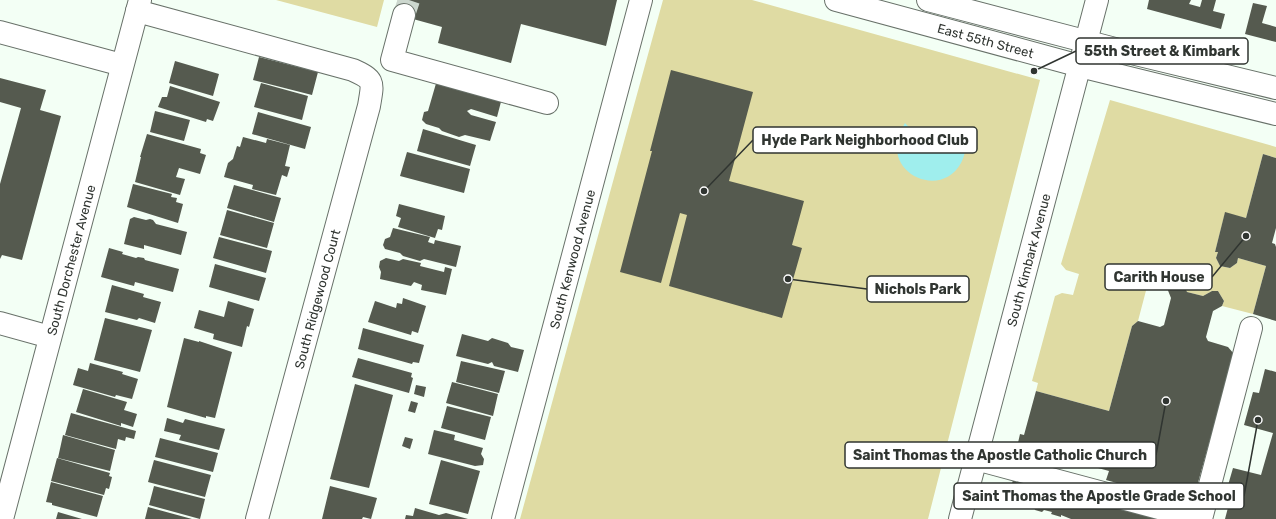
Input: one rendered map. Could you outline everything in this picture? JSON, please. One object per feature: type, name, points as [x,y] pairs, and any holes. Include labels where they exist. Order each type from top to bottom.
[{"type":"street","name":"South Kenwood Avenue","points":[[503,519],[641,0]]},
{"type":"street","name":"East 55th Street","points":[[836,0],[1080,66],[1276,114]]},
{"type":"street","name":"East 55th Street","points":[[928,0],[1086,42],[1276,88]]},
{"type":"street","name":"South Kimbark Avenue","points":[[960,519],[1097,0]]},
{"type":"street","name":"South Dorchester Avenue","points":[[2,519],[138,6]]},
{"type":"street","name":"South Ridgewood Court","points":[[138,6],[352,70],[369,79],[371,90],[369,106],[257,519]]},
{"type":"street","points":[[404,16],[392,60],[547,103]]},
{"type":"street","points":[[0,32],[122,65]]},
{"type":"street","points":[[0,323],[50,337]]},
{"type":"street","points":[[976,459],[1200,519],[1251,328]]},
{"type":"shaded area","points":[[276,0],[384,0],[377,27]]},
{"type":"shaded area","points":[[663,0],[752,0],[1040,80],[928,519],[520,519]]},
{"type":"shaded area","points":[[1110,100],[1276,147],[1276,158],[1263,154],[1246,218],[1225,213],[1215,252],[1218,252],[1216,258],[1220,266],[1230,268],[1237,263],[1238,258],[1266,266],[1253,314],[1222,306],[1224,301],[1218,291],[1212,291],[1203,296],[1187,292],[1181,281],[1173,282],[1167,288],[1148,283],[1138,321],[1132,326],[1109,411],[1036,391],[1038,383],[1032,381],[1055,296],[1062,293],[1073,295],[1079,274],[1066,270],[1061,264]]},
{"type":"water","points":[[905,123],[918,135],[931,140],[946,138],[962,131],[965,151],[961,163],[952,174],[942,179],[930,181],[919,178],[909,172],[901,164],[897,153],[898,138]]},
{"type":"building","points":[[398,0],[617,0],[606,46],[521,24],[511,63],[438,43],[442,27],[395,14]]},
{"type":"building","points":[[1149,0],[1191,0],[1189,4],[1200,7],[1202,0],[1216,0],[1213,11],[1225,14],[1221,29],[1147,9]]},
{"type":"building","points":[[1253,3],[1267,6],[1262,23],[1276,27],[1276,42],[1245,34]]},
{"type":"building","points":[[259,57],[318,72],[312,95],[253,80]]},
{"type":"building","points":[[175,61],[219,74],[213,96],[169,83]]},
{"type":"building","points":[[671,70],[753,92],[729,181],[804,201],[792,245],[802,248],[782,318],[669,286],[687,215],[680,213],[661,283],[620,272],[652,151],[650,151]]},
{"type":"building","points":[[0,78],[46,90],[40,110],[61,116],[22,260],[2,255],[0,259],[0,184],[21,108],[0,102]]},
{"type":"building","points":[[437,80],[502,98],[497,117],[471,109],[467,111],[471,115],[496,122],[490,141],[465,135],[459,137],[426,124],[422,120],[424,112],[428,111]]},
{"type":"building","points":[[261,83],[308,96],[302,120],[254,107]]},
{"type":"building","points":[[170,86],[220,102],[213,121],[207,119],[206,122],[158,107],[162,97],[167,97]]},
{"type":"building","points":[[155,111],[190,120],[184,141],[150,132]]},
{"type":"building","points":[[258,112],[311,127],[305,149],[252,134]]},
{"type":"building","points":[[423,129],[476,145],[470,166],[417,151]]},
{"type":"building","points":[[147,134],[201,149],[200,153],[206,155],[200,174],[179,168],[176,177],[185,179],[180,195],[135,182],[140,157]]},
{"type":"building","points":[[243,137],[266,143],[267,139],[290,145],[285,166],[290,167],[287,177],[282,175],[276,195],[252,189],[253,185],[224,177],[228,163],[233,159],[237,146],[240,147]]},
{"type":"building","points":[[407,152],[470,169],[464,193],[400,176]]},
{"type":"building","points":[[1263,154],[1276,158],[1276,228],[1272,243],[1275,244],[1276,247],[1276,321],[1253,314],[1266,266],[1238,258],[1237,263],[1230,268],[1220,266],[1216,258],[1218,252],[1215,252],[1225,212],[1246,218]]},
{"type":"building","points":[[133,184],[172,194],[171,197],[177,198],[176,202],[183,204],[178,223],[127,207]]},
{"type":"building","points":[[234,185],[281,198],[274,222],[227,208]]},
{"type":"building","points":[[399,204],[445,216],[442,230],[438,229],[435,238],[398,227],[401,218],[396,216]]},
{"type":"building","points":[[227,210],[274,223],[267,248],[220,235]]},
{"type":"building","points":[[134,217],[146,220],[150,219],[156,224],[187,232],[181,255],[144,245],[144,249],[124,244],[130,219]]},
{"type":"building","points":[[393,228],[430,237],[428,242],[434,244],[435,240],[461,246],[456,267],[424,259],[420,261],[385,249],[383,245],[385,239],[390,237]]},
{"type":"building","points":[[219,237],[272,251],[266,273],[213,258]]},
{"type":"building","points":[[109,248],[123,252],[122,254],[136,258],[144,258],[145,260],[179,269],[173,292],[135,282],[134,286],[101,277]]},
{"type":"building","points":[[386,258],[399,261],[403,259],[421,263],[420,266],[444,272],[445,267],[452,269],[446,295],[421,290],[422,285],[414,282],[411,286],[380,279],[380,261]]},
{"type":"building","points":[[215,264],[266,278],[259,301],[209,287]]},
{"type":"building","points":[[1177,281],[1182,281],[1187,292],[1203,296],[1212,291],[1218,291],[1224,301],[1222,306],[1213,311],[1206,337],[1208,341],[1228,347],[1234,354],[1192,504],[1106,480],[1109,471],[1054,456],[1051,465],[1015,456],[1020,434],[1024,435],[1036,391],[1109,411],[1132,326],[1138,321],[1160,327],[1164,325],[1171,298],[1167,288],[1168,285]]},
{"type":"building","points":[[112,285],[144,294],[143,297],[161,302],[155,323],[139,318],[137,320],[105,312]]},
{"type":"building","points":[[403,298],[426,306],[418,333],[412,331],[411,335],[368,322],[375,301],[396,308],[397,303],[402,304]]},
{"type":"building","points":[[228,301],[254,309],[249,327],[247,326],[242,347],[213,339],[214,334],[194,328],[199,310],[224,317]]},
{"type":"building","points":[[105,318],[152,330],[140,372],[94,360]]},
{"type":"building","points":[[363,328],[424,345],[419,363],[413,362],[412,364],[358,349]]},
{"type":"building","points":[[462,334],[488,341],[492,338],[508,343],[511,347],[524,350],[518,372],[494,366],[492,362],[488,364],[456,356]]},
{"type":"building","points":[[184,338],[199,341],[232,352],[215,418],[206,416],[206,418],[167,407]]},
{"type":"building","points":[[358,358],[412,373],[411,377],[413,378],[409,393],[352,377]]},
{"type":"building","points":[[461,361],[505,371],[499,393],[456,382]]},
{"type":"building","points":[[90,363],[123,372],[122,374],[138,379],[132,399],[116,395],[115,397],[73,385],[78,368],[88,371]]},
{"type":"building","points":[[1265,369],[1276,372],[1276,519],[1225,519],[1230,500],[1224,499],[1233,468],[1261,475],[1273,433],[1244,425],[1253,392],[1259,393]]},
{"type":"building","points":[[452,382],[498,394],[493,416],[446,403]]},
{"type":"building","points":[[355,384],[393,395],[369,488],[330,479]]},
{"type":"building","points":[[416,385],[426,387],[424,397],[414,394]]},
{"type":"building","points":[[83,389],[127,402],[124,410],[137,414],[133,427],[121,423],[121,426],[76,412]]},
{"type":"building","points":[[411,401],[418,403],[415,413],[408,411]]},
{"type":"building","points":[[447,406],[491,417],[485,440],[441,428]]},
{"type":"building","points":[[71,413],[136,431],[134,439],[126,437],[125,441],[118,439],[116,449],[65,435]]},
{"type":"building","points":[[167,418],[183,423],[185,419],[225,429],[219,450],[179,440],[181,435],[164,431]]},
{"type":"building","points":[[434,430],[455,435],[454,440],[483,448],[481,454],[484,459],[483,465],[475,466],[428,454]]},
{"type":"building","points":[[63,435],[115,450],[110,471],[58,458]]},
{"type":"building","points":[[405,437],[413,439],[410,449],[402,446]]},
{"type":"building","points":[[160,438],[218,453],[213,472],[155,457]]},
{"type":"building","points":[[57,458],[110,473],[109,476],[112,477],[109,489],[106,488],[104,495],[51,481]]},
{"type":"building","points":[[154,460],[211,475],[205,497],[148,482]]},
{"type":"building","points":[[441,460],[480,471],[468,514],[429,504]]},
{"type":"building","points":[[1013,480],[1168,519],[1071,519],[1061,515],[1061,517],[1051,514],[1052,512],[1044,510],[1042,512],[1035,510],[1034,507],[1016,502],[1018,496],[1009,494]]},
{"type":"building","points":[[51,482],[103,496],[97,517],[46,502]]},
{"type":"building","points":[[154,486],[205,499],[200,519],[149,505]]},
{"type":"building","points":[[330,486],[377,498],[371,519],[363,517],[362,519],[322,519]]},
{"type":"building","points":[[148,507],[192,519],[145,519]]},
{"type":"building","points":[[415,508],[439,515],[446,513],[468,519],[405,519],[406,515],[413,516]]},
{"type":"building","points":[[58,512],[82,519],[56,519]]},
{"type":"tunnel","points":[[404,15],[409,0]]},
{"type":"place","name":"55th Street & Kimbark","points":[[1034,71]]},
{"type":"place","name":"Hyde Park Neighborhood Club","points":[[704,191]]},
{"type":"place","name":"Carith House","points":[[1246,236]]},
{"type":"place","name":"Nichols Park","points":[[788,279]]},
{"type":"place","name":"Saint Thomas the Apostle Catholic Church","points":[[1166,401]]},
{"type":"place","name":"Saint Thomas the Apostle Grade School","points":[[1258,420]]}]
